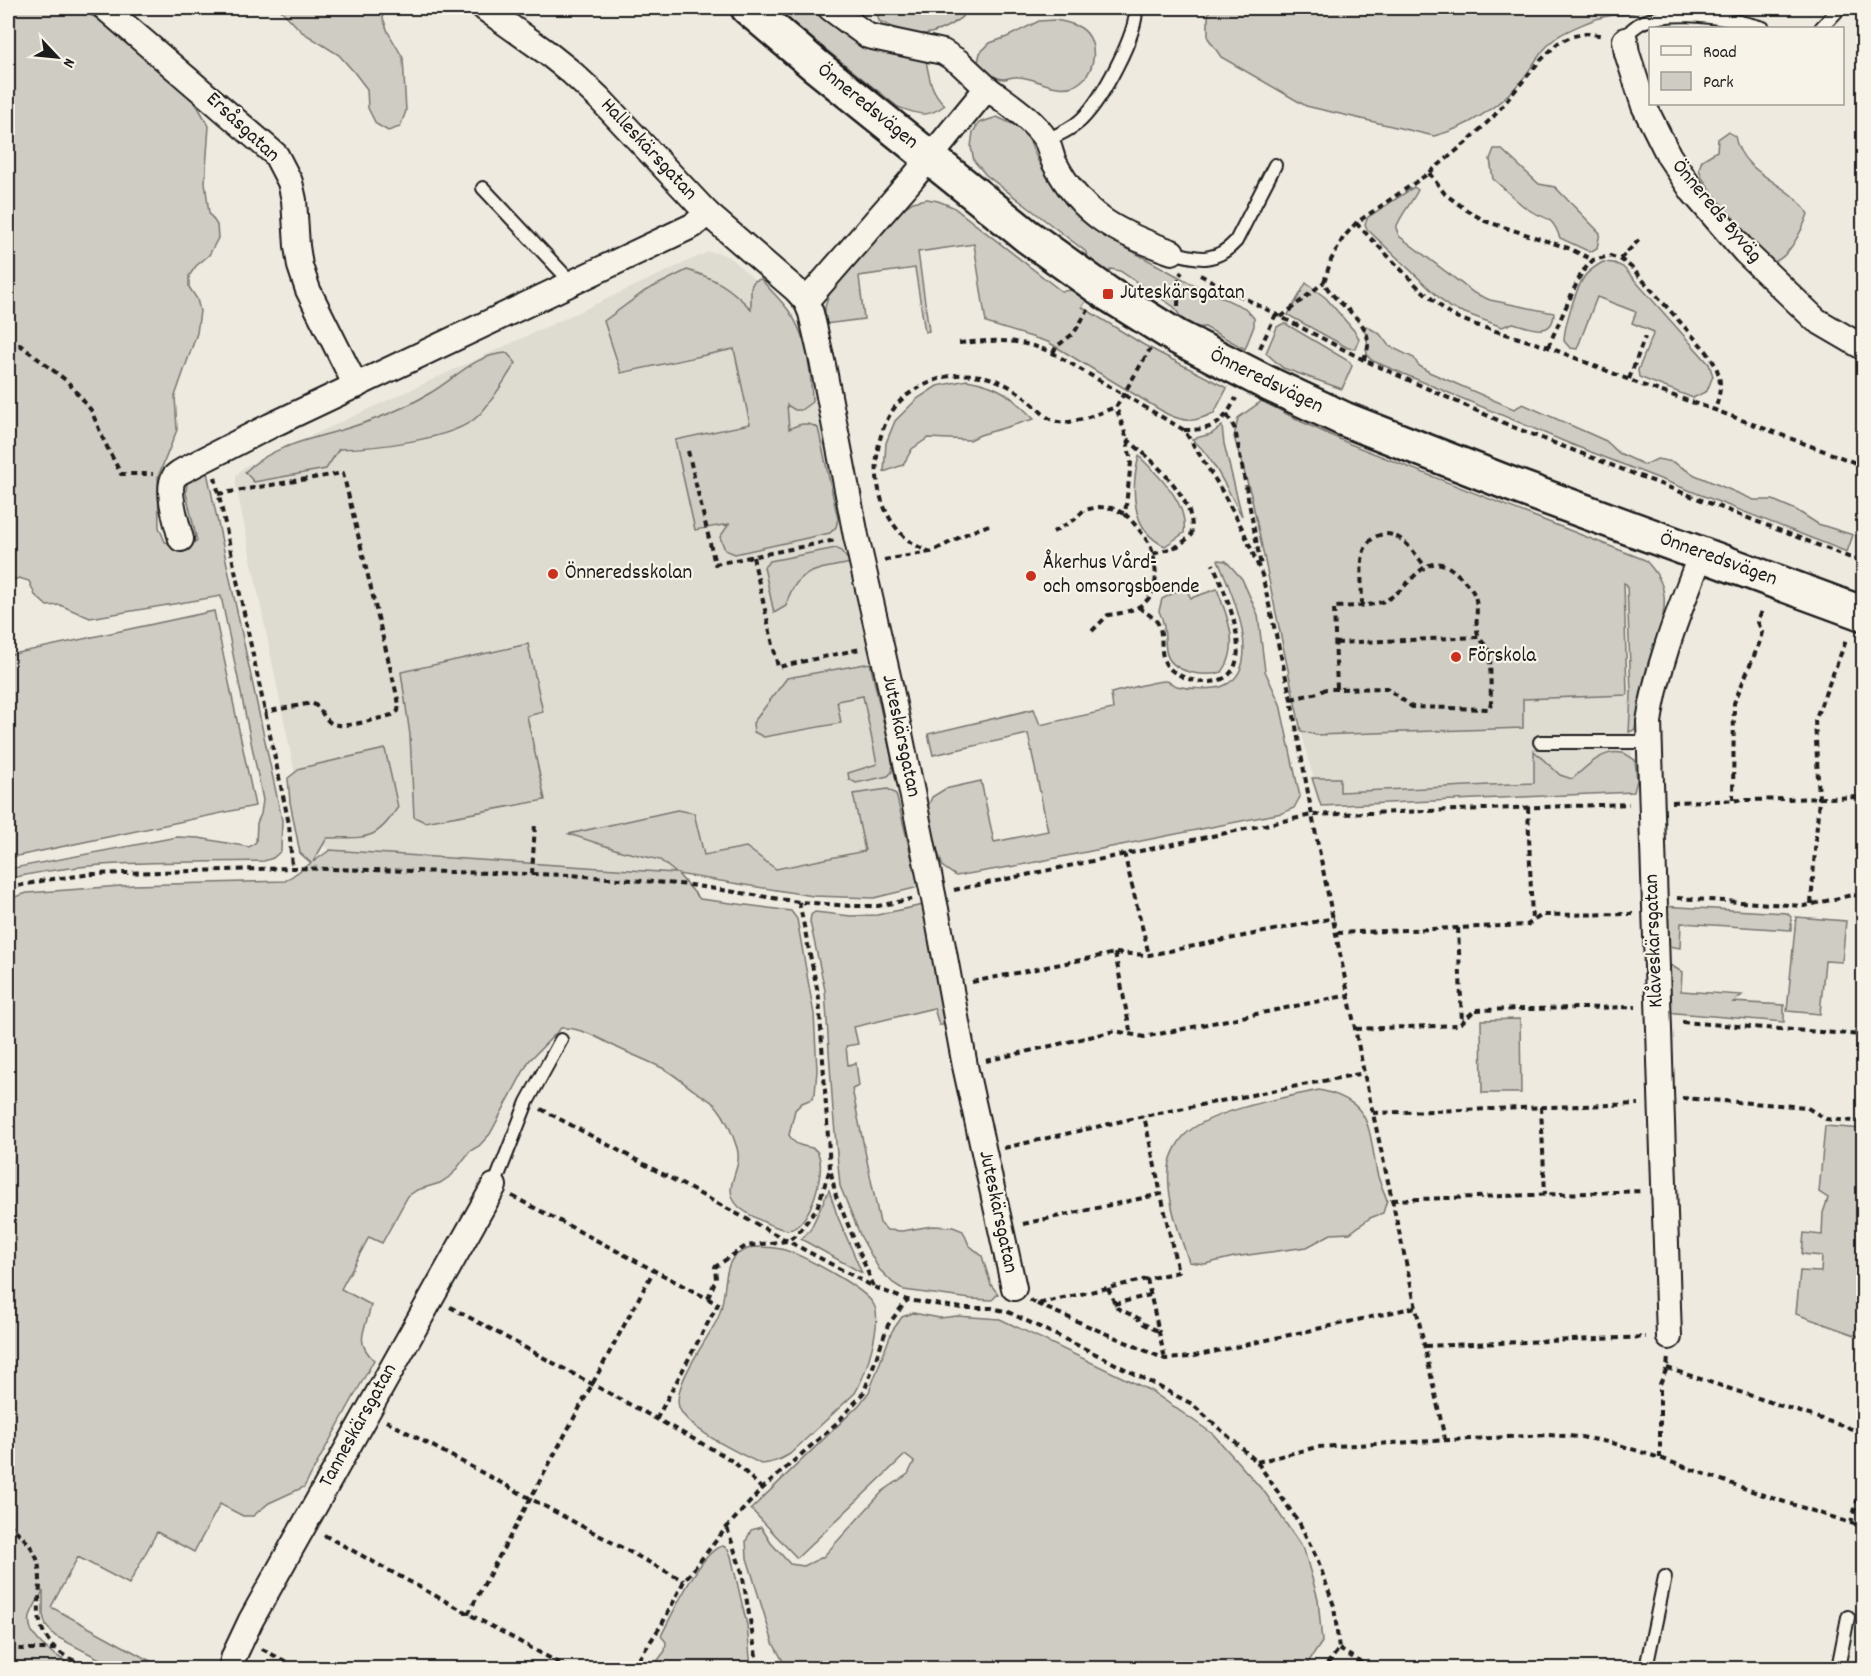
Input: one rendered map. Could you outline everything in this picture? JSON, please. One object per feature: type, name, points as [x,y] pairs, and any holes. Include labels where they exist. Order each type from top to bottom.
[{"type":"street","name":"Ersåsgatan","points":[[105,8],[276,155],[290,182],[294,200],[300,266],[308,290],[356,386]]},
{"type":"street","name":"Halleskärsgatan","points":[[484,8],[546,52],[592,91],[706,213],[806,301]]},
{"type":"street","name":"Önneredsvägen","points":[[748,8],[1027,236],[1108,294],[1165,330],[1326,412],[1513,485],[1701,554],[1855,626]]},
{"type":"street","points":[[830,8],[868,36],[943,52],[959,62],[987,88],[1028,120],[1046,140],[1054,162],[1090,212],[1112,228],[1179,259]]},
{"type":"street","name":"Önnereds Byväg","points":[[1625,40],[1627,53],[1648,116],[1669,156],[1693,192],[1745,252],[1816,320],[1863,348]]},
{"type":"street","points":[[806,301],[987,88]]},
{"type":"street","points":[[181,539],[172,499],[172,485],[174,476],[190,465],[694,225],[706,213]]},
{"type":"street","name":"Juteskärsgatan","points":[[806,301],[823,365],[856,536],[890,685],[933,895],[965,1066],[1014,1288]]},
{"type":"street","name":"Klåveskärsgatan","points":[[1669,1337],[1648,742],[1653,693],[1662,660],[1701,554]]},
{"type":"street","name":"Tanneskärsgatan","points":[[231,1668],[242,1638],[304,1524],[494,1186]]},
{"type":"lane","points":[[1046,140],[1063,133],[1081,119],[1094,103],[1132,34],[1136,8]]},
{"type":"lane","points":[[1822,27],[1840,8]]},
{"type":"lane","points":[[1625,40],[1629,30],[1638,24],[1663,16],[1710,15],[1760,27]]},
{"type":"lane","points":[[1179,259],[1211,258],[1227,250],[1236,241],[1275,165]]},
{"type":"lane","points":[[483,188],[572,283]]},
{"type":"lane","points":[[1540,742],[1648,742]]},
{"type":"lane","points":[[494,1186],[527,1102],[561,1041]]},
{"type":"lane","points":[[1646,1668],[1665,1577]]},
{"type":"lane","points":[[1838,1668],[1848,1617]]},
{"type":"path","points":[[1281,317],[1324,282],[1331,260],[1343,238],[1356,223],[1429,173],[1467,142],[1558,43],[1587,33],[1625,40]]},
{"type":"path","points":[[1429,173],[1445,194],[1485,221],[1568,249],[1593,260]]},
{"type":"path","points":[[1356,223],[1419,288],[1450,315],[1548,347],[1863,466]]},
{"type":"path","points":[[1620,259],[1641,238]]},
{"type":"path","points":[[1548,347],[1582,272],[1593,260],[1610,256],[1620,259],[1631,267],[1716,365],[1720,381],[1715,410]]},
{"type":"path","points":[[1125,514],[1131,462],[1127,439],[1116,407],[1148,352],[1177,310],[1179,259],[1281,317],[1364,360],[1513,427],[1863,563]]},
{"type":"path","points":[[1324,282],[1327,290],[1359,322],[1366,333],[1369,345],[1364,360]]},
{"type":"path","points":[[1260,348],[1276,314]]},
{"type":"path","points":[[1629,379],[1645,337]]},
{"type":"path","points":[[959,343],[1004,340],[1029,343],[1051,352],[1184,429],[1203,430],[1217,424],[1227,415],[1236,398]]},
{"type":"path","points":[[8,347],[20,345],[67,381],[91,410],[121,474],[145,472]]},
{"type":"path","points":[[931,552],[917,548],[902,537],[889,518],[875,469],[879,441],[888,421],[896,406],[914,391],[931,381],[951,375],[978,374],[1016,389],[1045,416],[1058,422],[1077,420],[1116,407]]},
{"type":"path","points":[[1227,415],[1235,429],[1262,575],[1291,699],[1364,1073],[1445,1439]]},
{"type":"path","points":[[1184,429],[1243,530],[1262,575]]},
{"type":"path","points":[[1127,439],[1151,459],[1170,480],[1188,509],[1193,527],[1191,537],[1178,546],[1153,554]]},
{"type":"path","points":[[688,451],[715,564],[856,536]]},
{"type":"path","points":[[211,456],[289,824],[292,868]]},
{"type":"path","points":[[218,494],[343,472],[399,704],[398,711],[393,715],[341,726],[328,722],[317,705],[312,702],[265,712]]},
{"type":"path","points":[[1053,532],[1074,520],[1084,510],[1099,507],[1112,508],[1125,514],[1147,540],[1153,554],[1156,586],[1150,598],[1139,607],[1125,613],[1108,615],[1092,631]]},
{"type":"path","points":[[875,561],[931,552],[989,525]]},
{"type":"path","points":[[1362,605],[1363,552],[1371,539],[1386,534],[1399,537],[1425,566]]},
{"type":"path","points":[[753,556],[778,667],[879,644]]},
{"type":"path","points":[[1291,699],[1326,689],[1337,689],[1387,688],[1412,707],[1489,709],[1491,703],[1490,652],[1477,634],[1474,594],[1449,566],[1435,563],[1425,566],[1398,593],[1386,600],[1334,607],[1337,689]]},
{"type":"path","points":[[1139,607],[1156,620],[1161,630],[1161,645],[1169,669],[1185,678],[1202,682],[1214,682],[1224,678],[1235,663],[1238,651],[1232,610],[1213,564]]},
{"type":"path","points":[[1733,800],[1734,704],[1759,644],[1762,632],[1758,622],[1763,608]]},
{"type":"path","points":[[1811,904],[1819,798],[1815,720],[1855,626]]},
{"type":"path","points":[[1336,643],[1479,637]]},
{"type":"path","points":[[8,888],[93,874],[292,868],[571,875],[690,885],[799,902],[878,906],[1312,815],[1863,797]]},
{"type":"path","points":[[1528,807],[1532,922]]},
{"type":"path","points":[[532,874],[535,824]]},
{"type":"path","points":[[1124,853],[1149,955]]},
{"type":"path","points":[[1337,933],[1527,925],[1542,915],[1654,905],[1804,906],[1852,895],[1863,896]]},
{"type":"path","points":[[799,902],[819,998],[830,1168],[836,1196],[874,1287]]},
{"type":"path","points":[[950,987],[1115,953],[1149,955],[1334,918]]},
{"type":"path","points":[[1458,928],[1462,1023]]},
{"type":"path","points":[[1115,953],[1131,1035]]},
{"type":"path","points":[[965,1066],[1115,1031],[1144,1037],[1349,994]]},
{"type":"path","points":[[1356,1029],[1459,1025],[1475,1010],[1657,1013],[1863,1035]]},
{"type":"path","points":[[984,1152],[1144,1116],[1364,1073]]},
{"type":"path","points":[[1373,1113],[1661,1100],[1806,1107],[1826,1119],[1863,1122]]},
{"type":"path","points":[[527,1102],[874,1287],[907,1300],[962,1308],[992,1308],[1008,1312],[1192,1404],[1257,1462],[1300,1524],[1318,1561],[1334,1606],[1340,1649],[1324,1668]]},
{"type":"path","points":[[1541,1107],[1545,1194]]},
{"type":"path","points":[[1037,1304],[1178,1272],[1144,1116]]},
{"type":"path","points":[[708,1299],[716,1279],[715,1267],[746,1246],[787,1241],[807,1223],[817,1208],[830,1168]]},
{"type":"path","points":[[494,1186],[718,1304],[657,1418]]},
{"type":"path","points":[[1392,1200],[1664,1191]]},
{"type":"path","points":[[1001,1229],[1161,1194]]},
{"type":"path","points":[[468,1614],[654,1270]]},
{"type":"path","points":[[1147,1279],[1165,1359]]},
{"type":"path","points":[[1014,1288],[1020,1295],[1037,1304],[1165,1359],[1190,1357],[1416,1306]]},
{"type":"path","points":[[1108,1288],[1117,1308],[1158,1331]]},
{"type":"path","points":[[1114,1304],[1150,1295]]},
{"type":"path","points":[[432,1298],[725,1456],[741,1467],[762,1489]]},
{"type":"path","points":[[633,1668],[662,1624],[684,1581],[727,1527],[762,1489],[838,1422],[856,1402],[869,1380],[888,1325],[907,1300]]},
{"type":"path","points":[[1425,1346],[1669,1337],[1667,1368],[1660,1384],[1660,1458]]},
{"type":"path","points":[[1667,1368],[1863,1433]]},
{"type":"path","points":[[368,1411],[684,1581]]},
{"type":"path","points":[[1257,1462],[1317,1447],[1546,1435],[1581,1437],[1613,1443],[1766,1497],[1863,1527]]},
{"type":"path","points":[[1851,1522],[1863,1475]]},
{"type":"path","points":[[8,1523],[30,1546],[37,1559],[40,1576],[38,1618],[42,1631],[56,1649],[92,1668]]},
{"type":"path","points":[[304,1524],[568,1668]]},
{"type":"path","points":[[727,1527],[742,1572],[758,1668]]},
{"type":"path","points":[[242,1638],[298,1668]]},
{"type":"path","points":[[8,1649],[56,1649]]},
{"type":"path","points":[[1340,1649],[1362,1663],[1385,1668]]},
{"type":"shaded area","name":"Önneredsskolan","points":[[708,252],[720,253],[731,258],[789,312],[806,345],[870,663],[893,764],[896,794],[919,887],[874,898],[813,896],[667,871],[330,850],[316,842],[307,833],[236,476],[244,467]]},
{"type":"shaded area","name":"Förskola","points":[[1251,495],[1623,583],[1634,792],[1321,806],[1301,731]]},
{"type":"green space","points":[[8,8],[77,8],[104,22],[195,102],[209,126],[205,182],[209,213],[217,225],[218,238],[209,255],[196,266],[189,276],[189,287],[197,299],[200,311],[197,333],[175,396],[177,430],[158,477],[159,527],[165,542],[175,545],[197,541],[186,493],[187,481],[207,472],[282,820],[281,851],[273,858],[264,861],[103,865],[8,879],[8,869],[177,837],[199,838],[249,847],[256,842],[257,823],[263,800],[221,596],[90,618],[60,605],[47,606],[35,595],[29,581],[19,578],[8,582]]},
{"type":"green space","points":[[279,8],[383,8],[383,18],[388,32],[403,58],[406,111],[400,127],[388,131],[376,124],[368,108],[367,89],[354,72],[339,55],[302,32]]},
{"type":"green space","points":[[774,8],[814,8],[854,42],[884,52],[926,60],[934,90],[945,105],[927,114],[911,112],[898,107]]},
{"type":"green space","points":[[876,8],[971,8],[947,27],[931,33],[916,34],[879,21]]},
{"type":"green space","points":[[1210,8],[1648,8],[1634,13],[1596,19],[1557,37],[1542,52],[1522,80],[1503,99],[1470,122],[1434,136],[1306,106],[1221,57],[1208,38]]},
{"type":"green space","points":[[1055,20],[1081,28],[1091,41],[1093,59],[1091,68],[1081,82],[1073,86],[1059,87],[1026,78],[1001,79],[983,68],[978,62],[980,53],[990,43],[1039,21]]},
{"type":"green space","points":[[997,117],[1019,127],[1028,137],[1038,161],[1059,193],[1082,217],[1106,237],[1192,284],[1245,308],[1254,318],[1254,326],[1245,349],[1205,327],[1182,328],[1175,324],[1180,316],[1174,307],[1120,271],[1111,269],[1101,280],[1095,273],[1085,251],[986,175],[974,161],[971,147],[973,132],[979,123]]},
{"type":"green space","points":[[1728,132],[1735,136],[1739,149],[1756,170],[1790,194],[1808,214],[1793,244],[1776,261],[1770,262],[1742,232],[1702,178],[1699,169],[1702,160],[1717,151],[1718,139]]},
{"type":"green space","points":[[1494,149],[1501,149],[1539,184],[1555,187],[1600,233],[1597,248],[1590,252],[1560,238],[1550,221],[1526,208],[1493,179],[1490,159]]},
{"type":"green space","points":[[1414,187],[1418,190],[1396,228],[1399,236],[1474,293],[1490,300],[1554,313],[1553,321],[1549,326],[1539,329],[1513,323],[1502,327],[1449,307],[1367,229],[1365,224],[1368,217]]},
{"type":"green space","points":[[927,199],[953,207],[1061,291],[1086,289],[1092,292],[1082,307],[1144,345],[1227,388],[1214,413],[1190,420],[1174,417],[1048,342],[986,323],[974,244],[918,252],[929,331],[925,332],[915,268],[859,276],[864,319],[825,324],[825,307],[831,288],[892,216],[913,202]]},
{"type":"green space","points":[[1603,262],[1623,267],[1709,364],[1713,376],[1707,391],[1693,398],[1639,377],[1638,370],[1654,332],[1632,323],[1636,312],[1597,297],[1577,349],[1570,348],[1564,341],[1568,317],[1581,283],[1588,272]]},
{"type":"green space","points":[[687,270],[722,285],[751,309],[751,287],[754,281],[761,279],[786,307],[795,321],[807,355],[812,402],[801,410],[795,410],[787,405],[789,429],[803,424],[810,424],[818,428],[838,519],[836,527],[830,533],[735,554],[725,550],[720,537],[729,524],[695,530],[675,440],[750,424],[734,349],[621,373],[604,321],[645,291]]},
{"type":"green space","points":[[1306,283],[1326,298],[1356,333],[1359,339],[1355,349],[1348,348],[1288,315]]},
{"type":"green space","points":[[1286,324],[1350,362],[1352,366],[1342,389],[1283,368],[1266,353],[1277,327]]},
{"type":"green space","points":[[1366,326],[1380,334],[1389,346],[1414,358],[1418,365],[1429,372],[1514,409],[1523,404],[1606,441],[1619,453],[1645,465],[1657,459],[1673,462],[1695,475],[1754,500],[1773,500],[1796,510],[1818,524],[1853,535],[1847,552],[1568,443],[1373,361],[1367,353],[1367,337],[1363,327]]},
{"type":"green space","points":[[507,353],[516,363],[489,404],[467,424],[432,437],[412,441],[339,449],[326,469],[254,482],[245,472],[255,463],[279,450],[400,409],[430,393],[475,362],[496,354]]},
{"type":"green space","points":[[967,380],[988,385],[1004,393],[1034,419],[970,440],[928,438],[912,449],[903,465],[884,472],[886,443],[895,421],[917,399],[937,386]]},
{"type":"green space","name":"Förskola","points":[[1262,401],[1350,444],[1645,560],[1660,581],[1664,607],[1634,730],[1629,732],[1631,694],[1627,585],[1624,583],[1627,695],[1523,699],[1523,728],[1316,735],[1301,731],[1251,495],[1234,437],[1238,418]]},
{"type":"green space","points":[[1222,426],[1224,444],[1242,516],[1207,455],[1192,439],[1211,434]]},
{"type":"green space","points":[[1139,456],[1170,490],[1181,510],[1184,533],[1165,546],[1145,530],[1139,519],[1134,494]]},
{"type":"green space","points":[[836,548],[851,563],[809,573],[795,585],[786,606],[774,613],[764,567],[770,561]]},
{"type":"green space","points":[[1218,560],[1226,561],[1242,579],[1258,615],[1265,671],[1280,704],[1300,797],[1294,808],[1282,813],[956,876],[943,867],[926,812],[932,797],[945,789],[981,781],[994,842],[1048,831],[1028,734],[933,755],[928,734],[1034,709],[1040,725],[1113,709],[1111,693],[1161,681],[1181,687],[1223,686],[1236,677],[1242,663],[1244,646],[1242,627]]},
{"type":"green space","points":[[1185,587],[1191,598],[1217,589],[1228,621],[1231,642],[1228,662],[1222,672],[1198,674],[1189,672],[1181,669],[1169,658],[1166,651],[1163,621],[1159,611],[1162,599]]},
{"type":"green space","points":[[214,611],[255,806],[8,858],[8,655]]},
{"type":"green space","points":[[528,644],[543,712],[527,716],[545,800],[425,822],[414,817],[410,735],[401,672]]},
{"type":"green space","points":[[870,663],[893,764],[892,772],[888,776],[856,783],[849,779],[848,773],[877,764],[863,696],[837,701],[841,723],[764,737],[754,732],[753,723],[787,678]]},
{"type":"green space","points":[[385,749],[398,807],[383,827],[368,836],[327,838],[313,862],[330,850],[676,873],[660,860],[621,851],[569,834],[677,810],[694,813],[704,855],[746,847],[776,869],[865,851],[853,794],[888,789],[896,794],[919,887],[874,898],[813,896],[678,874],[700,899],[791,911],[797,919],[814,1014],[817,1070],[815,1094],[812,1099],[802,1103],[795,1110],[789,1135],[797,1144],[817,1151],[820,1174],[815,1196],[805,1217],[799,1224],[787,1230],[765,1223],[743,1210],[733,1200],[731,1193],[737,1164],[737,1148],[726,1121],[715,1105],[660,1067],[584,1032],[561,1028],[529,1061],[490,1134],[479,1146],[470,1151],[452,1175],[440,1183],[417,1190],[408,1196],[382,1243],[369,1237],[341,1289],[371,1305],[363,1340],[364,1346],[374,1360],[304,1487],[269,1503],[253,1516],[243,1516],[220,1504],[194,1552],[157,1532],[129,1584],[78,1557],[51,1607],[163,1668],[117,1668],[55,1636],[46,1626],[43,1615],[43,1591],[30,1617],[33,1634],[46,1648],[79,1668],[8,1668],[8,899],[27,893],[134,885],[285,881],[311,863],[300,853],[290,802],[288,778],[301,768]]},
{"type":"green space","points":[[1534,751],[1560,775],[1572,779],[1601,757],[1615,753],[1625,754],[1635,760],[1637,780],[1634,792],[1321,806],[1312,778],[1340,778],[1340,792],[1534,783]]},
{"type":"green space","points":[[923,905],[947,1021],[944,1025],[939,1025],[934,1008],[854,1027],[858,1044],[846,1046],[848,1065],[856,1063],[859,1086],[852,1089],[880,1223],[887,1230],[902,1231],[932,1226],[953,1227],[963,1231],[969,1245],[982,1256],[991,1285],[998,1294],[992,1300],[904,1290],[893,1283],[879,1269],[861,1237],[840,1186],[825,990],[810,922],[811,915],[815,912],[851,916],[877,915]]},
{"type":"green space","points":[[1660,906],[1787,913],[1791,917],[1791,930],[1681,923],[1680,948],[1661,945]]},
{"type":"green space","points":[[1796,917],[1846,921],[1842,962],[1825,961],[1820,1014],[1787,1011]]},
{"type":"green space","points":[[1672,966],[1682,972],[1681,991],[1742,995],[1733,1002],[1784,1005],[1784,1022],[1664,1012],[1664,967]]},
{"type":"green space","points":[[1520,1019],[1521,1093],[1482,1093],[1481,1020]]},
{"type":"green space","points":[[1319,1090],[1350,1101],[1365,1119],[1378,1176],[1387,1200],[1383,1213],[1370,1218],[1350,1233],[1331,1234],[1307,1247],[1234,1257],[1205,1264],[1189,1262],[1169,1192],[1171,1158],[1181,1139],[1199,1124],[1214,1117]]},
{"type":"green space","points":[[1825,1126],[1863,1129],[1863,1338],[1796,1314],[1800,1271],[1821,1272],[1822,1256],[1802,1254],[1804,1233],[1822,1235],[1823,1213],[1828,1198],[1819,1192]]},
{"type":"green space","points":[[829,1190],[837,1215],[862,1273],[801,1239],[810,1230]]},
{"type":"green space","points":[[753,1247],[781,1249],[817,1264],[846,1281],[868,1298],[874,1305],[876,1313],[872,1349],[855,1393],[790,1454],[776,1461],[761,1464],[702,1432],[684,1415],[679,1407],[678,1398],[685,1376],[720,1313],[730,1264],[737,1254]]},
{"type":"green space","points":[[913,1313],[940,1318],[957,1316],[1000,1319],[1151,1391],[1213,1434],[1266,1494],[1304,1550],[1318,1599],[1322,1642],[1307,1664],[1318,1668],[785,1668],[773,1643],[747,1558],[746,1541],[751,1530],[761,1527],[771,1543],[790,1564],[804,1566],[823,1557],[883,1491],[908,1474],[914,1462],[905,1455],[797,1558],[751,1509],[859,1405],[869,1392],[892,1331],[902,1317]]},
{"type":"green space","points":[[723,1546],[728,1549],[731,1556],[747,1625],[751,1668],[652,1668],[665,1651],[666,1642],[661,1636],[679,1600],[706,1558]]},
{"type":"place","name":"Juteskärsgatan","points":[[1108,294]]},
{"type":"place","name":"Önneredsskolan","points":[[553,574]]},
{"type":"place","name":"Åkerhus Vård- och omsorgsboende","points":[[1031,576]]},
{"type":"place","name":"Förskola","points":[[1456,657]]}]
